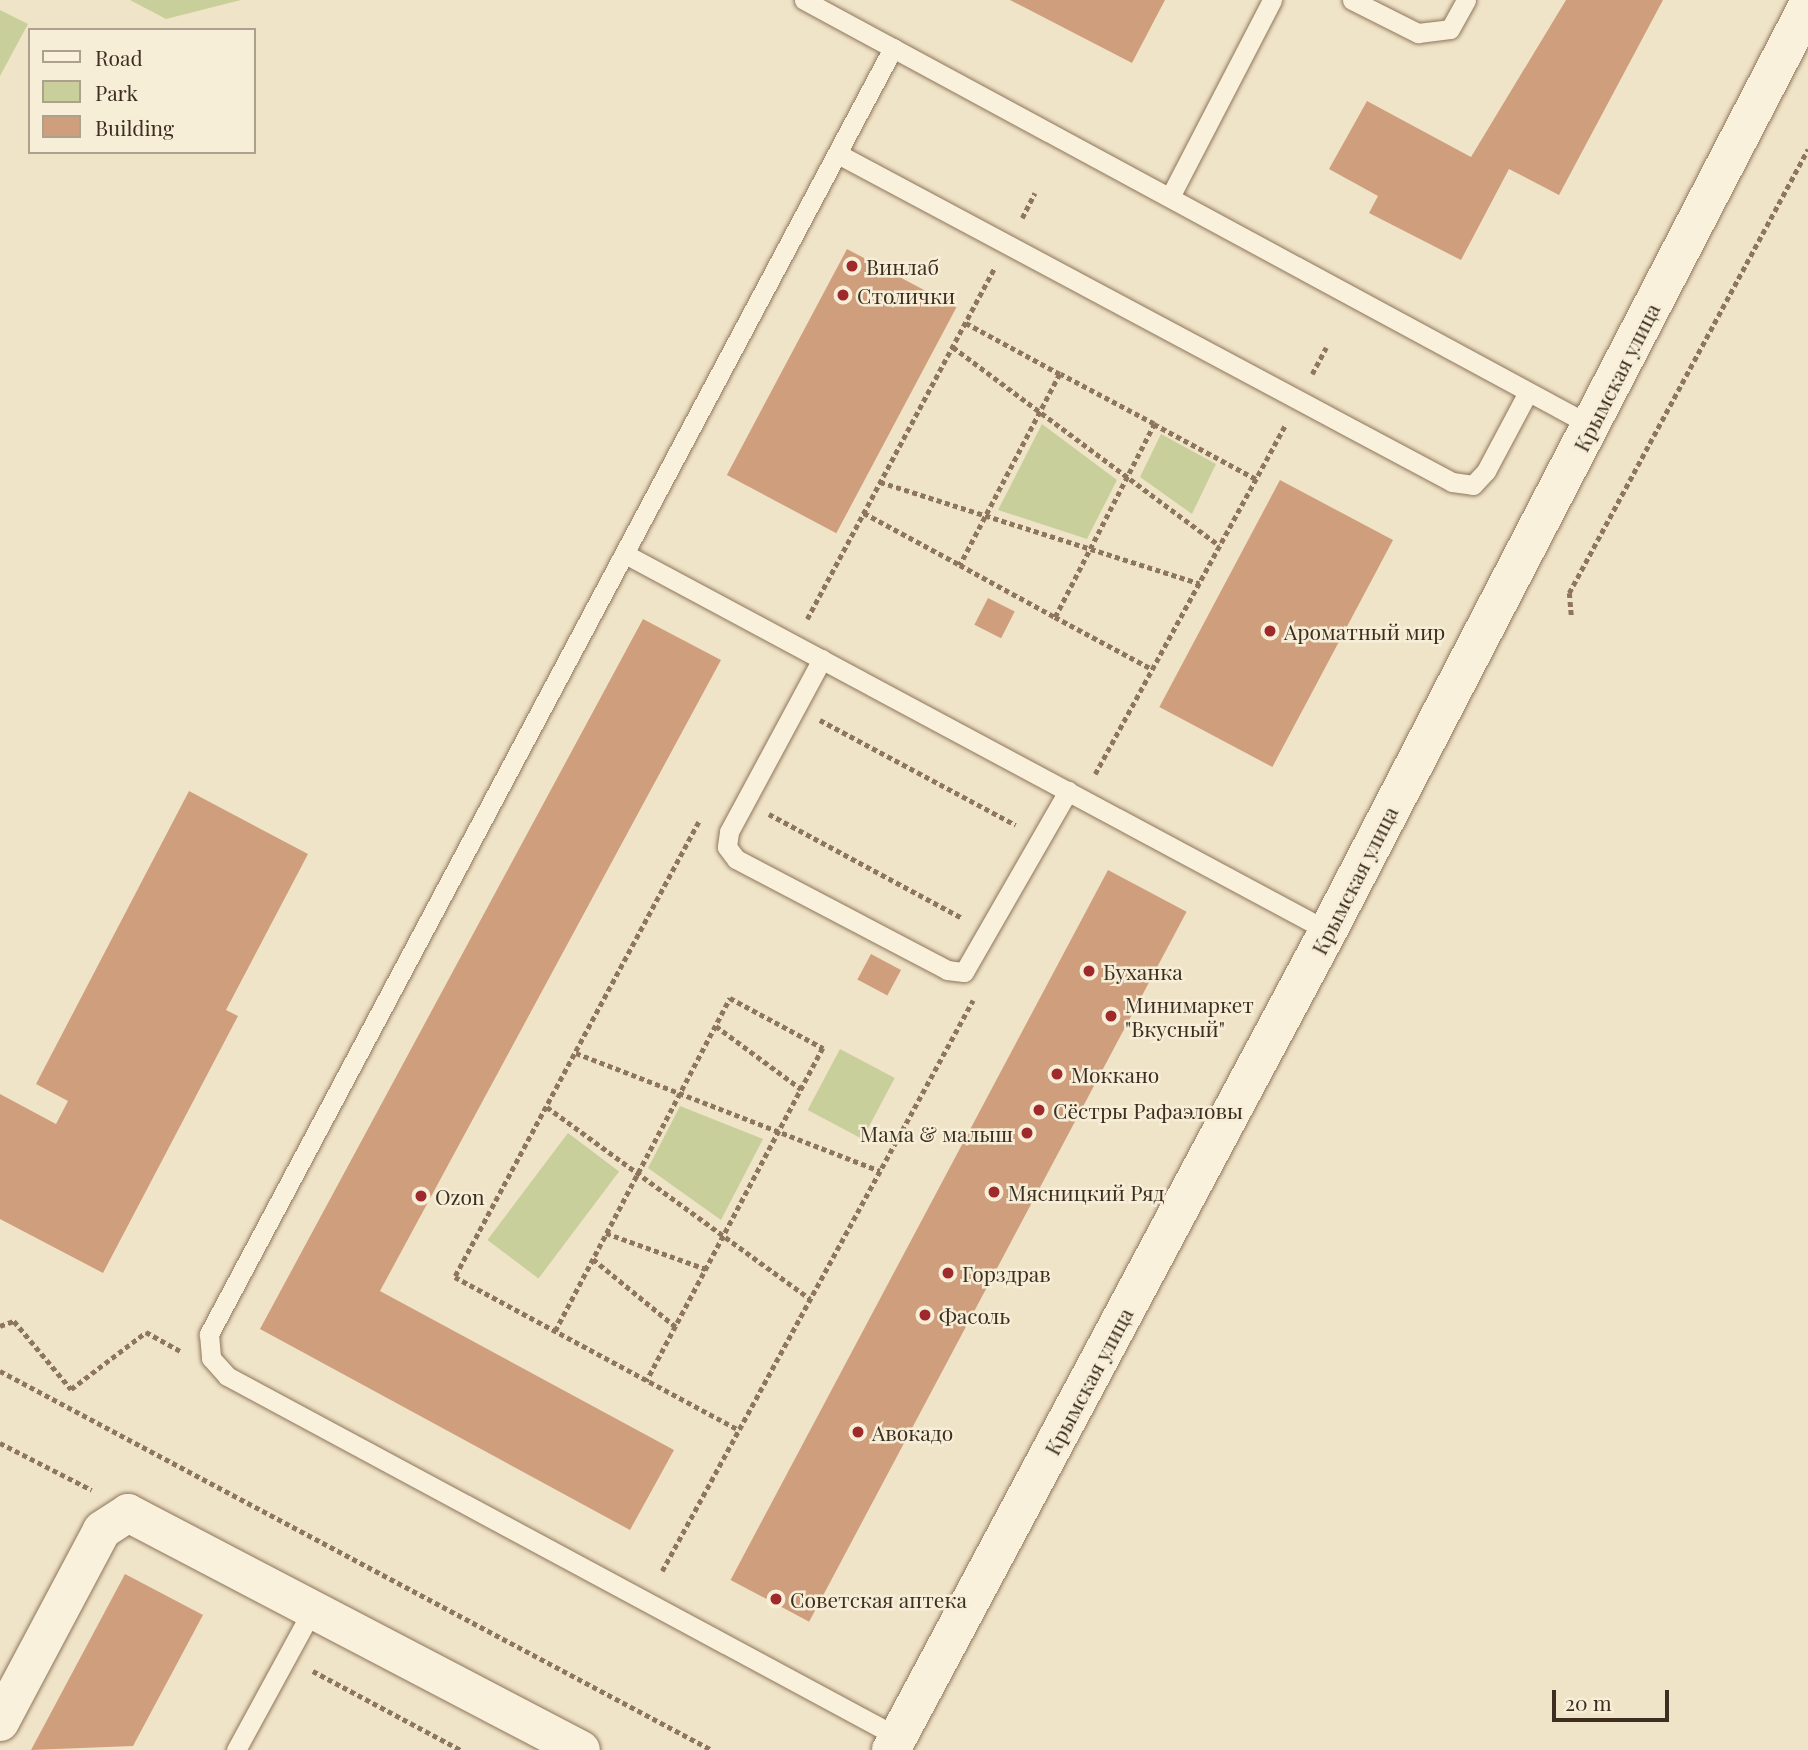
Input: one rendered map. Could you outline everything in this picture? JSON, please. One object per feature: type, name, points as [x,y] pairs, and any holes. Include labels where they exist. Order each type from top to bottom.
[{"type":"street","name":"Крымская улица","points":[[895,1744],[1328,931],[1808,5]]},
{"type":"street","points":[[0,1722],[102,1530],[112,1519],[142,1516],[314,1607],[564,1746]]},
{"type":"lane","points":[[804,0],[1590,425]]},
{"type":"lane","points":[[1170,197],[1272,0]]},
{"type":"lane","points":[[1352,0],[1418,33],[1450,29],[1466,0]]},
{"type":"lane","points":[[893,48],[209,1335],[211,1358],[227,1376],[895,1744]]},
{"type":"lane","points":[[838,154],[1452,482],[1473,485],[1486,471],[1528,392]]},
{"type":"lane","points":[[625,554],[1328,931]]},
{"type":"lane","points":[[822,659],[745,802],[727,847],[747,865],[947,970],[964,972],[990,933],[1068,791]]},
{"type":"lane","points":[[236,1750],[314,1607]]},
{"type":"path","points":[[1571,615],[1569,593],[1808,149]]},
{"type":"path","points":[[849,540],[970,316]]},
{"type":"path","points":[[966,323],[1256,479]]},
{"type":"path","points":[[953,347],[1219,545]]},
{"type":"path","points":[[960,565],[1060,374]]},
{"type":"path","points":[[1055,617],[1154,424]]},
{"type":"path","points":[[1138,695],[1260,470]]},
{"type":"path","points":[[880,482],[1199,583]]},
{"type":"path","points":[[864,513],[1152,670]]},
{"type":"path","points":[[796,707],[1041,839]]},
{"type":"path","points":[[745,802],[990,933]]},
{"type":"path","points":[[657,901],[455,1278],[739,1430]]},
{"type":"path","points":[[555,1331],[730,998],[823,1048],[647,1381]]},
{"type":"path","points":[[716,1026],[801,1089]]},
{"type":"path","points":[[576,1053],[880,1171]]},
{"type":"path","points":[[662,1571],[944,1054]]},
{"type":"path","points":[[547,1107],[810,1299]]},
{"type":"path","points":[[606,1233],[706,1269]]},
{"type":"path","points":[[593,1259],[676,1326]]},
{"type":"path","points":[[0,1326],[14,1321],[71,1389],[146,1332]]},
{"type":"path","points":[[0,1371],[712,1750]]},
{"type":"path","points":[[0,1443],[142,1516]]},
{"type":"path","points":[[286,1657],[461,1750]]},
{"type":"green space","points":[[130,0],[241,0],[166,19]]},
{"type":"green space","points":[[0,10],[28,24],[0,76]]},
{"type":"green space","points":[[1042,424],[1117,480],[1087,539],[998,510]]},
{"type":"green space","points":[[1161,434],[1216,464],[1192,514],[1140,477]]},
{"type":"green space","points":[[840,1049],[895,1078],[862,1139],[808,1110]]},
{"type":"green space","points":[[680,1106],[763,1139],[721,1220],[648,1168]]},
{"type":"green space","points":[[568,1133],[619,1172],[538,1279],[487,1240]]},
{"type":"building","points":[[1010,0],[1165,0],[1132,63]]},
{"type":"building","points":[[1566,0],[1663,0],[1559,195],[1509,169],[1461,260],[1369,213],[1378,196],[1329,169],[1367,101],[1471,157]]},
{"type":"building","points":[[847,249],[956,307],[836,533],[727,475]]},
{"type":"building","points":[[1280,480],[1393,540],[1272,767],[1159,707]]},
{"type":"building","points":[[988,598],[1015,612],[1001,638],[974,625]]},
{"type":"building","points":[[643,619],[721,660],[380,1291],[674,1450],[630,1530],[260,1329]]},
{"type":"building","points":[[189,791],[308,854],[226,1010],[238,1016],[103,1273],[0,1219],[0,1094],[56,1124],[68,1101],[36,1084]]},
{"type":"building","points":[[1108,870],[1187,912],[809,1622],[731,1580]]},
{"type":"building","points":[[871,954],[901,970],[887,996],[857,980]]},
{"type":"building","points":[[125,1574],[203,1615],[133,1746],[31,1750]]},
{"type":"place","name":"Винлаб","points":[[852,266]]},
{"type":"place","name":"Столички","points":[[843,295]]},
{"type":"place","name":"Ароматный мир","points":[[1270,631]]},
{"type":"place","name":"Буханка","points":[[1089,971]]},
{"type":"place","name":"Минимаркет \"Вкусный\"","points":[[1111,1016]]},
{"type":"place","name":"Моккано","points":[[1057,1074]]},
{"type":"place","name":"Сёстры Рафаэловы","points":[[1039,1110]]},
{"type":"place","name":"Мама & малыш","points":[[1027,1133]]},
{"type":"place","name":"Мясницкий Ряд","points":[[994,1192]]},
{"type":"place","name":"Ozon","points":[[421,1196]]},
{"type":"place","name":"Горздрав","points":[[948,1273]]},
{"type":"place","name":"Фасоль","points":[[925,1315]]},
{"type":"place","name":"Авокадо","points":[[858,1432]]},
{"type":"place","name":"Советская аптека","points":[[776,1599]]}]
